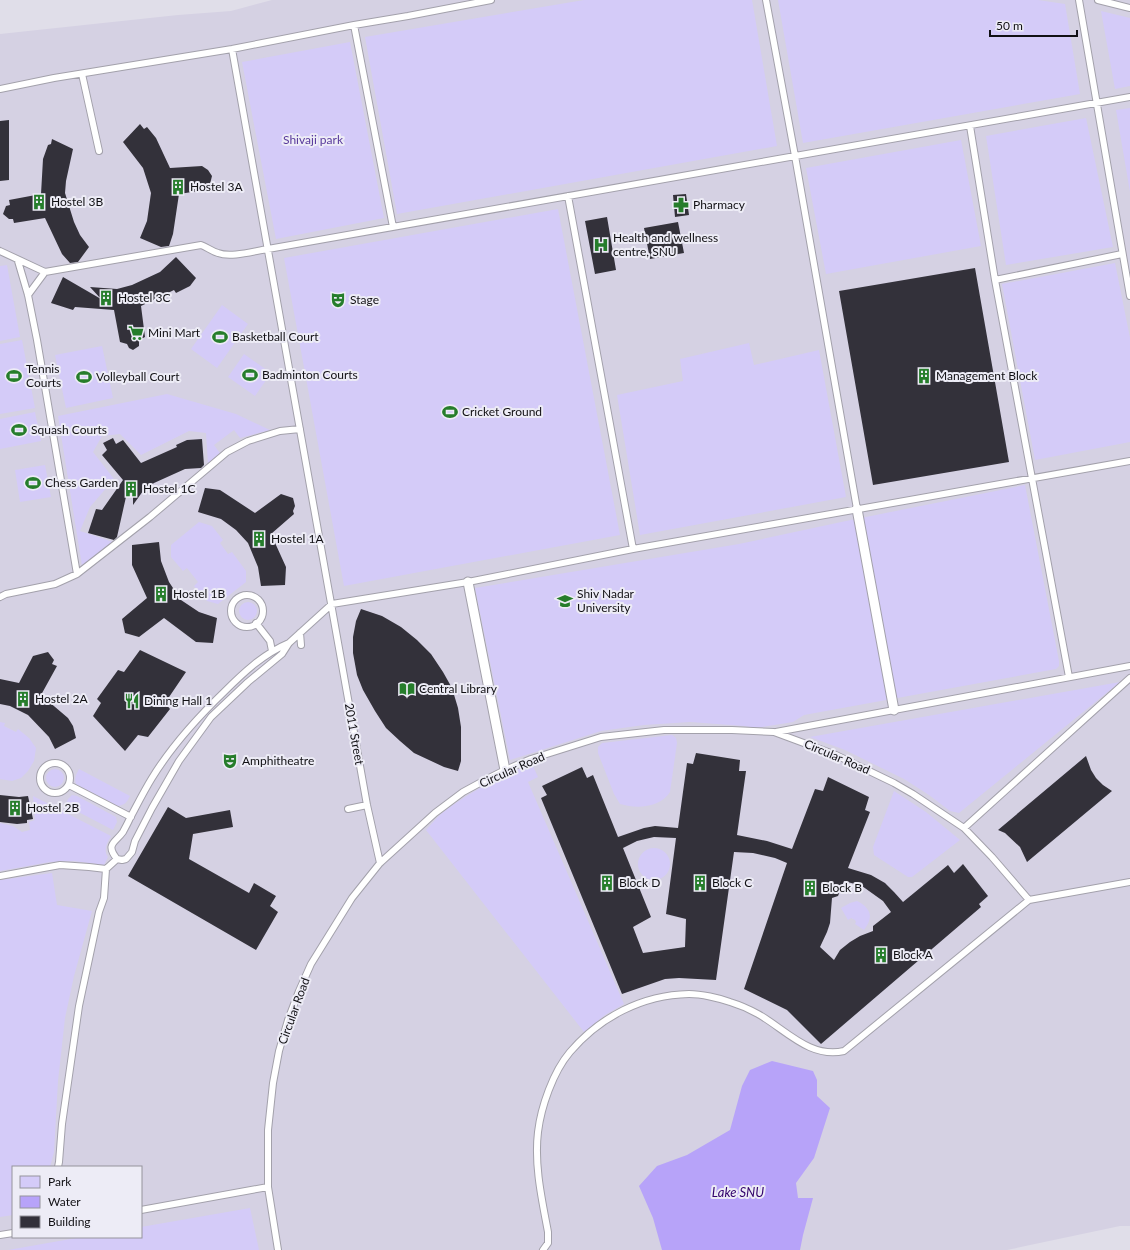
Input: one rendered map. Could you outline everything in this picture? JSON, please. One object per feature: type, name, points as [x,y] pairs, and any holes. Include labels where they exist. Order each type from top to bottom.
[{"type":"street","points":[[857,509],[894,710]]},
{"type":"street","points":[[468,582],[505,770]]},
{"type":"lane","points":[[0,89],[232,49],[491,0]]},
{"type":"lane","points":[[766,0],[857,509]]},
{"type":"lane","points":[[1079,0],[1130,296]]},
{"type":"lane","points":[[1098,0],[1130,8]]},
{"type":"lane","points":[[354,25],[393,227]]},
{"type":"lane","name":"2011 Street","points":[[232,49],[367,805],[380,863]]},
{"type":"lane","points":[[82,74],[99,151]]},
{"type":"lane","points":[[0,251],[18,261],[46,272],[201,244],[219,254],[229,255],[1130,98]]},
{"type":"lane","points":[[970,126],[995,280],[1069,677]]},
{"type":"lane","points":[[568,196],[633,549]]},
{"type":"lane","points":[[995,280],[1122,254]]},
{"type":"lane","points":[[18,261],[28,295],[38,340],[77,574]]},
{"type":"lane","points":[[28,295],[46,272]]},
{"type":"lane","points":[[0,597],[6,594],[55,584],[77,574],[159,510],[227,452],[248,441],[280,431],[300,429]]},
{"type":"lane","points":[[289,643],[272,651],[260,659],[233,683],[204,711],[168,754],[152,778],[122,833],[112,844],[112,853],[116,859],[122,860],[132,852],[135,841],[152,808],[180,761],[211,717],[248,682],[282,654],[289,643],[332,604],[468,582],[633,549],[1130,461]]},
{"type":"lane","points":[[241,596],[252,596],[260,601],[263,611],[260,621],[256,623],[251,626],[246,626],[236,622],[233,618],[232,608],[237,599],[241,596]]},
{"type":"lane","points":[[256,623],[270,641],[272,651]]},
{"type":"lane","points":[[300,633],[302,646]]},
{"type":"lane","points":[[774,732],[1130,666]]},
{"type":"lane","points":[[964,828],[1130,678]]},
{"type":"lane","name":"Circular Road","points":[[278,1250],[268,1186],[268,1130],[273,1083],[279,1051],[288,1020],[311,964],[352,898],[380,863],[435,813],[463,792],[505,770],[531,759],[601,737],[670,730],[774,732],[836,755],[894,783],[913,794],[964,828],[1010,876],[1029,900]]},
{"type":"lane","points":[[55,762],[60,763],[68,770],[70,774],[69,785],[62,792],[52,793],[47,791],[40,784],[40,773],[46,765],[55,762]]},
{"type":"lane","points":[[69,785],[131,817]]},
{"type":"lane","points":[[348,809],[367,805]]},
{"type":"lane","points":[[58,1166],[62,1124],[79,1006],[99,912],[104,898],[106,869],[116,859]]},
{"type":"lane","points":[[0,876],[60,865],[89,866],[106,869]]},
{"type":"lane","points":[[543,1250],[548,1243],[548,1232],[537,1163],[538,1134],[542,1110],[557,1072],[569,1053],[597,1026],[611,1016],[632,1005],[665,996],[690,994],[716,998],[743,1006],[758,1014],[800,1043],[825,1052],[835,1053],[844,1050],[1029,900],[1130,882]]},
{"type":"lane","points":[[142,1210],[268,1186]]},
{"type":"lane","points":[[0,1235],[12,1233]]},
{"type":"shaded area","name":"Shiv Nadar University","points":[[272,0],[1130,0],[1130,1226],[1120,1226],[1007,1250],[0,1250],[0,34],[178,15],[231,11]]},
{"type":"green space","points":[[584,0],[752,0],[777,146],[397,214],[365,37]]},
{"type":"green space","points":[[778,0],[1038,0],[1065,4],[1080,94],[803,143]]},
{"type":"green space","points":[[1101,11],[1130,18],[1130,86],[1115,89]]},
{"type":"green space","name":"Shivaji park","points":[[350,42],[384,218],[276,239],[242,62]]},
{"type":"green space","points":[[1130,108],[1130,192],[1116,110]]},
{"type":"green space","points":[[1086,118],[1113,247],[1006,265],[986,136]]},
{"type":"green space","points":[[961,140],[981,246],[826,274],[806,168]]},
{"type":"green space","points":[[558,209],[620,535],[344,586],[284,258]]},
{"type":"green space","points":[[1115,263],[1130,338],[1130,442],[1035,460],[1002,284]]},
{"type":"green space","points":[[7,265],[20,337],[0,341],[0,266]]},
{"type":"green space","name":"Basketball Court","points":[[222,305],[248,324],[217,368],[191,349]]},
{"type":"green space","name":"Tennis Courts","points":[[22,340],[35,408],[0,414],[0,344]]},
{"type":"green space","points":[[749,343],[754,365],[819,350],[846,497],[640,535],[617,395],[683,381],[680,359]]},
{"type":"green space","name":"Volleyball Court","points":[[102,346],[113,398],[66,408],[55,355]]},
{"type":"green space","name":"Badminton Courts","points":[[244,354],[271,373],[255,396],[228,377]]},
{"type":"green space","points":[[167,394],[236,414],[270,430],[240,438],[234,430],[214,445],[220,453],[208,464],[206,433],[189,431],[141,455],[120,434],[102,436],[93,452],[114,479],[90,507],[80,531],[113,542],[82,566],[58,416]]},
{"type":"green space","name":"Squash Courts","points":[[35,412],[41,441],[0,449],[0,419]]},
{"type":"green space","name":"Chess Garden","points":[[45,465],[51,497],[20,502],[15,470]]},
{"type":"green space","points":[[1025,485],[1059,661],[1059,666],[1056,669],[804,715],[793,722],[756,728],[690,722],[644,725],[601,731],[510,760],[475,588],[739,544]]},
{"type":"green space","points":[[199,522],[212,526],[223,540],[220,543],[228,554],[232,552],[246,571],[246,582],[218,604],[207,601],[194,586],[198,582],[187,568],[183,571],[171,557],[171,545]]},
{"type":"green space","points":[[248,602],[254,605],[257,611],[254,617],[248,620],[242,617],[239,611],[242,605]]},
{"type":"green space","points":[[1120,682],[959,813],[950,811],[904,779],[845,750],[810,737]]},
{"type":"green space","points":[[0,722],[5,723],[4,726],[16,732],[18,729],[29,738],[36,748],[34,761],[28,771],[21,778],[12,781],[0,779]]},
{"type":"green space","points":[[672,735],[676,738],[677,743],[670,792],[660,801],[648,806],[627,806],[620,804],[614,794],[598,753],[598,747],[602,743]]},
{"type":"green space","points":[[532,764],[538,777],[528,782],[624,1004],[605,1015],[584,1032],[426,830],[441,814],[473,792],[508,774]]},
{"type":"green space","points":[[55,769],[61,772],[64,778],[61,784],[55,787],[49,784],[46,778],[49,772]]},
{"type":"green space","points":[[79,769],[130,796],[128,800],[124,804],[118,806],[76,784],[75,778]]},
{"type":"green space","points":[[894,791],[926,812],[960,840],[912,877],[908,877],[874,855],[873,847]]},
{"type":"green space","points":[[72,795],[77,796],[116,817],[117,822],[113,830],[65,805]]},
{"type":"green space","points":[[33,796],[111,836],[106,846],[108,857],[104,865],[74,861],[50,862],[0,871],[0,823],[13,826],[22,832],[30,830],[29,822],[35,820]]},
{"type":"green space","points":[[654,848],[660,849],[667,855],[670,864],[669,870],[663,877],[654,880],[648,879],[641,873],[638,864],[639,858],[645,851]]},
{"type":"green space","points":[[52,873],[57,905],[92,911],[74,976],[65,1018],[58,1081],[54,1152],[50,1166],[12,1166],[12,1215],[0,1217],[0,880]]},
{"type":"green space","points":[[857,901],[870,913],[869,921],[864,930],[855,924],[855,920],[851,918],[848,920],[841,908]]},
{"type":"green space","points":[[250,1208],[259,1250],[8,1250],[76,1238],[142,1238],[142,1227]]},
{"type":"water","name":"Lake SNU","points":[[772,1061],[813,1071],[817,1080],[817,1096],[830,1108],[814,1158],[796,1183],[798,1198],[813,1198],[800,1250],[662,1250],[653,1218],[639,1186],[657,1166],[687,1155],[730,1130],[742,1086],[750,1070]]},
{"type":"building","points":[[9,120],[9,180],[0,181],[0,121]]},
{"type":"building","name":"Hostel 3A","points":[[140,124],[144,129],[147,127],[156,138],[170,168],[202,166],[208,170],[212,176],[210,184],[205,190],[179,194],[173,234],[169,246],[161,247],[140,238],[147,221],[151,193],[143,168],[123,142]]},
{"type":"building","name":"Hostel 3B","points":[[52,139],[73,149],[65,193],[74,222],[80,235],[89,247],[78,262],[70,263],[62,254],[45,218],[14,223],[13,219],[9,219],[3,214],[6,206],[10,205],[9,200],[41,194],[43,159]]},
{"type":"building","name":"Pharmacy","points":[[686,194],[689,215],[675,217],[673,195]]},
{"type":"building","name":"Health and wellness centre, SNU","points":[[607,217],[616,270],[595,274],[585,221]]},
{"type":"building","points":[[678,222],[684,253],[650,259],[644,228]]},
{"type":"building","name":"Hostel 3C","points":[[176,257],[196,278],[190,286],[176,293],[174,290],[141,306],[145,337],[139,340],[139,346],[133,350],[129,348],[127,344],[120,342],[114,310],[75,307],[73,310],[51,303],[63,277],[101,299],[90,287],[117,289],[132,285],[160,272]]},
{"type":"building","name":"Management Block","points":[[975,268],[1009,462],[873,485],[839,291]]},
{"type":"building","name":"Hostel 1C","points":[[113,438],[116,444],[123,440],[141,463],[177,447],[176,445],[187,440],[202,439],[204,465],[201,468],[185,469],[154,483],[143,491],[133,505],[133,488],[128,488],[117,537],[114,540],[88,533],[96,509],[102,510],[123,480],[102,455],[107,450],[103,443]]},
{"type":"building","name":"Hostel 1A","points":[[205,488],[220,490],[255,513],[281,494],[293,498],[295,506],[293,511],[294,514],[271,534],[286,567],[285,585],[261,586],[258,567],[248,543],[236,530],[221,519],[198,512]]},
{"type":"building","name":"Hostel 1B","points":[[159,542],[161,561],[169,582],[181,600],[199,612],[217,618],[213,643],[196,642],[164,618],[139,637],[125,633],[122,619],[147,598],[132,565],[132,545]]},
{"type":"building","name":"Central Library","points":[[361,609],[382,616],[401,627],[431,654],[443,672],[452,688],[458,708],[461,727],[461,761],[458,771],[444,767],[414,753],[386,728],[375,711],[363,690],[357,675],[353,653],[353,637],[356,621]]},
{"type":"building","name":"Dining Hall 1","points":[[140,650],[186,672],[165,703],[170,709],[148,737],[138,735],[125,751],[93,716],[101,703],[97,699],[118,670],[124,672]]},
{"type":"building","name":"Hostel 2A","points":[[48,652],[54,660],[52,664],[57,666],[41,695],[68,718],[73,726],[76,738],[55,749],[49,737],[28,715],[10,706],[0,704],[0,679],[19,683],[33,656]]},
{"type":"building","points":[[696,753],[740,760],[739,771],[746,771],[737,835],[767,841],[792,849],[815,789],[823,791],[828,777],[869,797],[865,810],[870,812],[848,868],[871,875],[885,883],[903,902],[948,865],[954,873],[963,864],[988,896],[979,904],[981,907],[821,1044],[787,1010],[744,989],[787,863],[775,858],[753,853],[734,852],[716,980],[679,978],[665,979],[622,994],[541,798],[547,795],[542,786],[582,767],[587,778],[593,775],[618,837],[644,828],[655,826],[678,828],[687,763],[693,764]],"holes":[[[654,837],[676,838],[666,914],[686,919],[685,947],[643,953],[633,927],[651,917],[623,848],[637,841]],[[844,881],[862,886],[883,901],[891,912],[873,926],[873,931],[860,936],[840,950],[834,960],[820,947],[830,923],[832,898],[838,896]]]},
{"type":"building","points":[[1086,756],[1091,770],[1096,778],[1112,791],[1027,862],[1020,847],[1005,833],[998,830]]},
{"type":"building","name":"Hostel 2B","points":[[0,795],[19,797],[28,796],[33,819],[27,820],[27,823],[17,824],[0,822]]},
{"type":"building","points":[[168,807],[186,818],[230,810],[233,827],[193,834],[189,859],[249,893],[254,883],[276,896],[270,906],[278,912],[256,950],[128,876]]},
{"type":"place","name":"Hostel 3A","points":[[178,187]]},
{"type":"place","name":"Hostel 3B","points":[[39,202]]},
{"type":"place","name":"Pharmacy","points":[[681,205]]},
{"type":"place","name":"Health and wellness centre, SNU","points":[[601,245]]},
{"type":"place","name":"Hostel 3C","points":[[106,298]]},
{"type":"place","name":"Stage","points":[[338,300]]},
{"type":"place","name":"Mini Mart","points":[[136,333]]},
{"type":"place","name":"Basketball Court","points":[[220,337]]},
{"type":"place","name":"Badminton Courts","points":[[250,375]]},
{"type":"place","name":"Tennis Courts","points":[[14,376]]},
{"type":"place","name":"Management Block","points":[[924,376]]},
{"type":"place","name":"Volleyball Court","points":[[84,377]]},
{"type":"place","name":"Cricket Ground","points":[[450,412]]},
{"type":"place","name":"Squash Courts","points":[[19,430]]},
{"type":"place","name":"Chess Garden","points":[[33,483]]},
{"type":"place","name":"Hostel 1C","points":[[131,489]]},
{"type":"place","name":"Hostel 1A","points":[[259,539]]},
{"type":"place","name":"Hostel 1B","points":[[161,594]]},
{"type":"place","name":"Shiv Nadar University","points":[[565,601]]},
{"type":"place","name":"Central Library","points":[[407,689]]},
{"type":"place","name":"Hostel 2A","points":[[23,699]]},
{"type":"place","name":"Dining Hall 1","points":[[132,701]]},
{"type":"place","name":"Amphitheatre","points":[[230,761]]},
{"type":"place","name":"Hostel 2B","points":[[15,808]]},
{"type":"place","name":"Block D","points":[[607,883]]},
{"type":"place","name":"Block C","points":[[700,883]]},
{"type":"place","name":"Block B","points":[[810,888]]},
{"type":"place","name":"Block A","points":[[881,955]]}]
